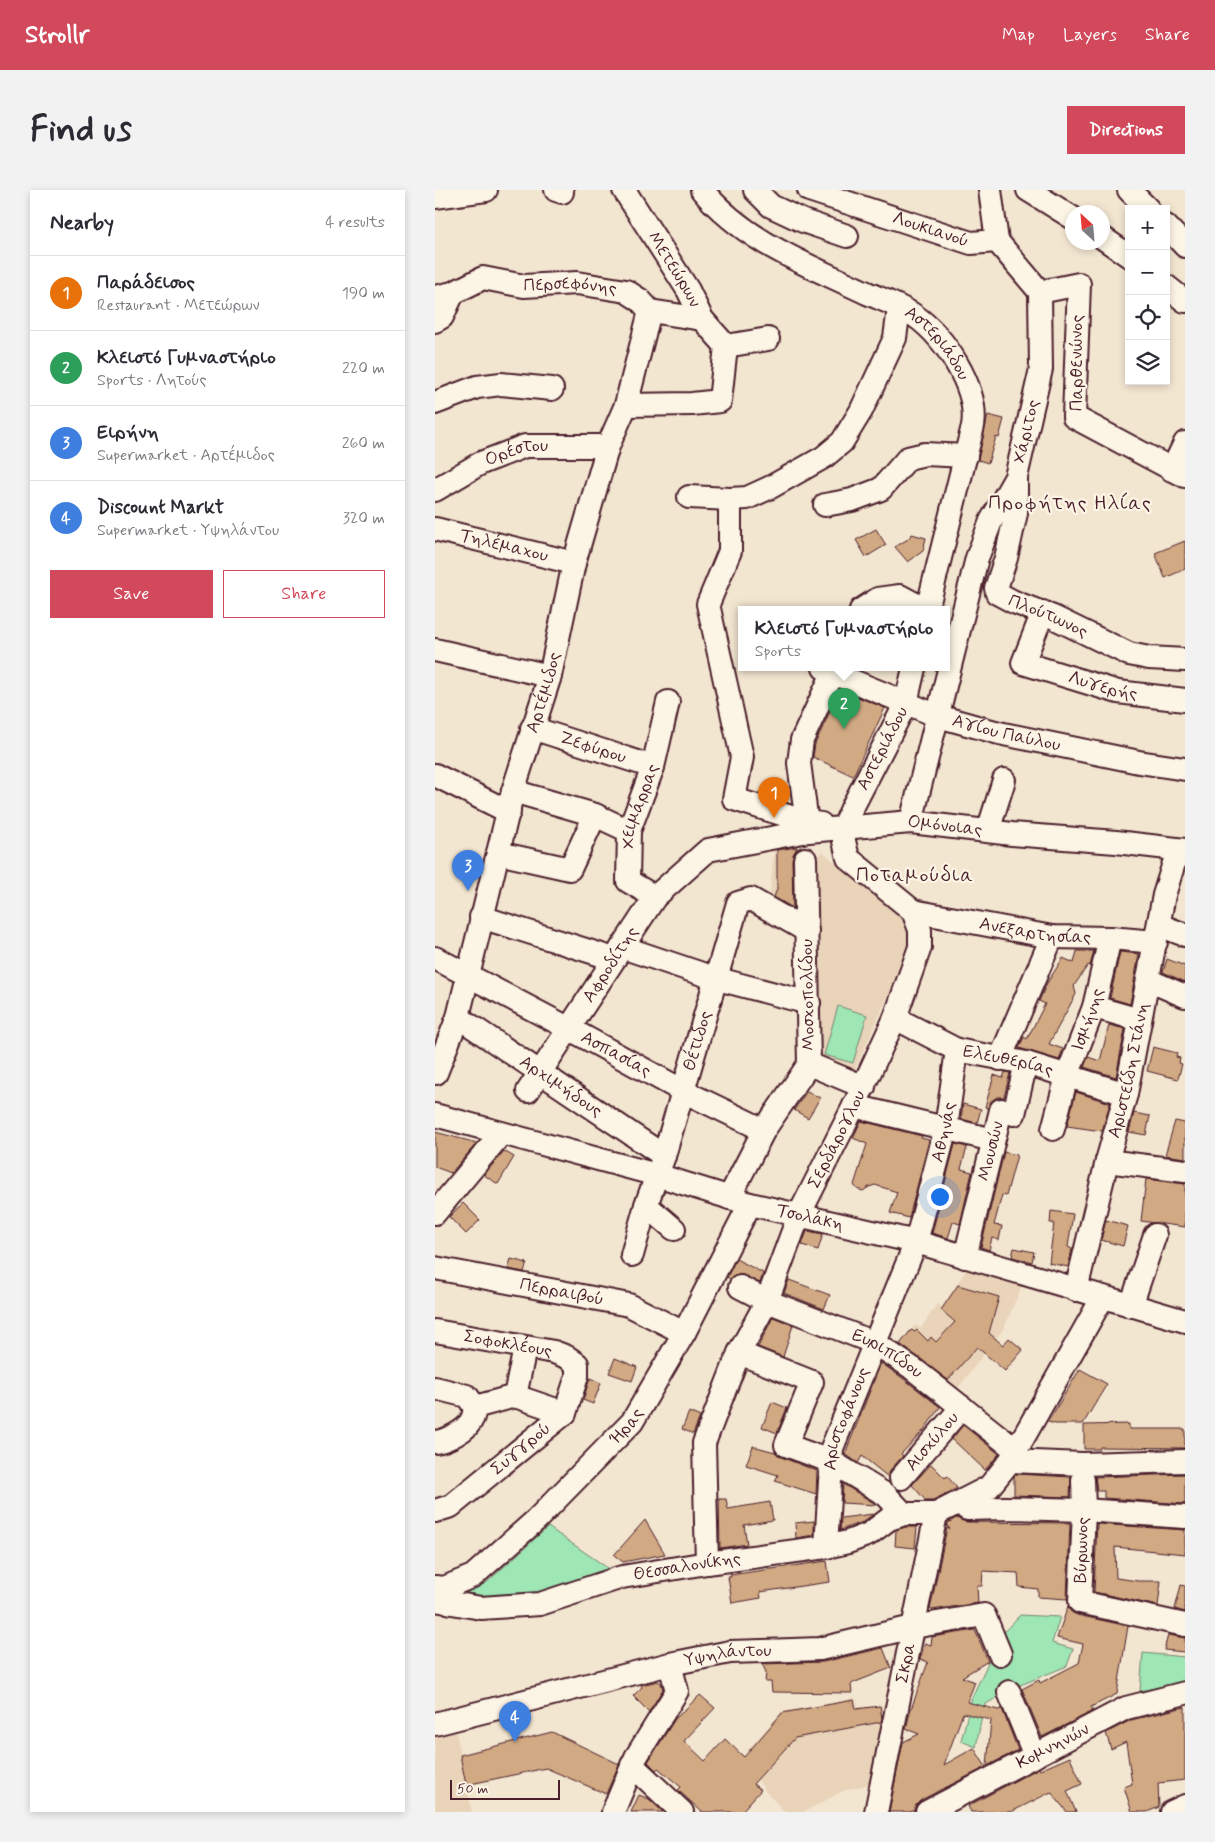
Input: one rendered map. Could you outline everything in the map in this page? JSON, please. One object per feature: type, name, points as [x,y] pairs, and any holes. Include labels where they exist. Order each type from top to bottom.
[{"type":"street","points":[[435,197],[486,190]]},
{"type":"street","name":"Μετεώρων","points":[[624,190],[688,290],[702,319],[725,346]]},
{"type":"street","name":"Αστεριάδου","points":[[702,190],[728,218],[749,234],[916,317],[938,337],[956,363],[972,398],[974,420],[927,606]]},
{"type":"street","points":[[755,190],[771,206],[803,221],[847,236]]},
{"type":"street","name":"Λουκιανού","points":[[809,190],[971,243],[997,241]]},
{"type":"street","points":[[990,190],[997,241],[1040,292]]},
{"type":"street","points":[[1029,190],[1065,213]]},
{"type":"street","points":[[1129,190],[1144,205]]},
{"type":"street","points":[[1170,230],[1185,246]]},
{"type":"street","points":[[1110,243],[1125,253]]},
{"type":"street","name":"Περσεφόνης","points":[[444,295],[483,278],[524,286],[577,283],[626,291],[640,300],[650,311]]},
{"type":"street","name":"Παρθενώνος","points":[[1040,292],[1079,284],[1074,417],[1179,473]]},
{"type":"street","points":[[1170,289],[1185,300]]},
{"type":"street","name":"Χάριτος","points":[[950,668],[980,548],[991,521],[1016,477],[1041,369],[1040,292]]},
{"type":"street","points":[[435,321],[443,317],[444,295]]},
{"type":"street","points":[[689,497],[747,498],[771,487],[824,457],[842,442],[858,418],[895,338],[899,308]]},
{"type":"street","points":[[650,311],[702,319]]},
{"type":"street","name":"Αρτέμιδος","points":[[436,1073],[458,1017],[481,917],[511,802],[532,728],[550,676],[574,563],[608,446],[626,405],[650,311]]},
{"type":"street","points":[[626,405],[692,404],[720,401],[725,346],[768,340]]},
{"type":"street","points":[[435,403],[477,387],[501,384],[552,389]]},
{"type":"street","points":[[1179,473],[1185,443]]},
{"type":"street","name":"Ορέστου","points":[[435,490],[481,463],[525,446],[608,446]]},
{"type":"street","points":[[825,505],[852,500],[881,489],[908,458],[925,454],[966,456]]},
{"type":"street","name":"Πλούτωνος","points":[[1016,477],[1016,512],[1006,558],[996,591],[999,595],[1043,612],[1129,654],[1149,658],[1185,660]]},
{"type":"street","points":[[729,499],[730,551],[707,604],[742,757],[734,799],[807,826],[799,763],[802,740],[829,671]]},
{"type":"street","name":"Τηλέμαχου","points":[[435,529],[574,563]]},
{"type":"street","points":[[867,606],[878,599],[901,596],[919,606]]},
{"type":"street","name":"Λυγερής","points":[[1043,612],[1023,663],[1118,692],[1185,700]]},
{"type":"street","points":[[435,650],[550,676]]},
{"type":"street","name":"Αγίου Παύλου","points":[[831,671],[938,716],[1019,737],[1139,762],[1185,769]]},
{"type":"street","name":"Αστεριάδου","points":[[844,827],[906,703],[913,671]]},
{"type":"street","name":"Χάριτος","points":[[911,822],[949,671]]},
{"type":"street","name":"Χειμάρρας","points":[[655,897],[628,881],[629,831],[653,767],[668,702]]},
{"type":"street","name":"Ζεφύρου","points":[[532,728],[653,767]]},
{"type":"street","points":[[435,775],[511,802],[595,815],[629,831]]},
{"type":"street","points":[[989,832],[1004,780]]},
{"type":"street","points":[[498,853],[570,869],[595,815]]},
{"type":"street","name":"Ομόνοιας","points":[[708,850],[807,826],[844,827],[911,822],[989,832],[1116,842],[1181,850]]},
{"type":"street","points":[[844,827],[844,841],[848,858],[913,911]]},
{"type":"street","name":"Αφροδίτης","points":[[534,1082],[655,897],[708,850]]},
{"type":"street","name":"Αριστείδη Στάνη","points":[[1076,1290],[1107,1162],[1126,1094],[1165,896],[1181,850]]},
{"type":"street","name":"Μοσχοπολίδου","points":[[739,1201],[764,1130],[809,1064],[805,859]]},
{"type":"street","name":"Θέτιδος","points":[[632,1255],[683,1091],[738,903],[751,899],[807,931]]},
{"type":"street","name":"Ανεξαρτησίας","points":[[913,911],[1052,938],[1110,938],[1158,934],[1185,935]]},
{"type":"street","name":"Σερδάρογλου","points":[[707,1563],[704,1443],[739,1353],[767,1301],[799,1215],[859,1097],[895,1018],[920,947],[920,930],[913,911]]},
{"type":"street","points":[[481,917],[809,1003]]},
{"type":"street","points":[[1000,1059],[1052,938]]},
{"type":"street","name":"Ισμήνης","points":[[1053,1129],[1067,1076],[1094,1007],[1110,938]]},
{"type":"street","name":"Ασπασίας","points":[[435,958],[683,1091],[764,1130]]},
{"type":"street","points":[[1148,980],[1185,996]]},
{"type":"street","points":[[1094,1007],[1140,1020]]},
{"type":"street","name":"Αρχιμήδους","points":[[458,1017],[534,1082],[660,1165]]},
{"type":"street","name":"Ελευθερίας","points":[[895,1018],[957,1050],[1026,1063],[1126,1094]]},
{"type":"street","name":"Αθηνάς","points":[[916,1242],[946,1128],[957,1050]]},
{"type":"street","name":"Μουσών","points":[[965,1257],[1001,1110],[1014,1114],[1026,1063]]},
{"type":"street","points":[[809,1064],[859,1097],[946,1128],[993,1140]]},
{"type":"street","name":"Τσολάκη","points":[[435,1115],[501,1134],[660,1165],[739,1201],[916,1242],[1185,1321]]},
{"type":"street","points":[[435,1213],[501,1134]]},
{"type":"street","points":[[1107,1162],[1185,1171]]},
{"type":"street","name":"Ήρας","points":[[435,1587],[443,1588],[473,1576],[536,1520],[632,1422],[684,1333],[739,1201]]},
{"type":"street","points":[[646,1206],[674,1229]]},
{"type":"street","points":[[1131,1306],[1155,1236]]},
{"type":"street","name":"Αριστοφάνους","points":[[826,1547],[832,1448],[916,1242]]},
{"type":"street","name":"Περραιβού","points":[[435,1268],[629,1306],[684,1333]]},
{"type":"street","name":"Ευριπίδου","points":[[740,1287],[767,1301],[875,1343],[913,1368],[962,1407],[1014,1456]]},
{"type":"street","points":[[936,1514],[989,1486],[1014,1456],[1103,1297]]},
{"type":"street","name":"Σοφοκλέους","points":[[435,1331],[554,1352],[567,1357],[577,1364]]},
{"type":"street","points":[[515,1396],[525,1348]]},
{"type":"street","points":[[739,1353],[812,1382],[786,1446],[895,1485],[903,1514]]},
{"type":"street","name":"Συγγρού","points":[[435,1511],[451,1506],[565,1413],[577,1376],[577,1364]]},
{"type":"street","points":[[435,1388],[467,1396],[475,1407],[472,1421],[459,1433],[442,1441],[435,1442]]},
{"type":"street","points":[[475,1407],[515,1396],[565,1413]]},
{"type":"street","name":"Αισχύλου","points":[[895,1485],[962,1407]]},
{"type":"street","points":[[1014,1456],[1082,1464],[1185,1461]]},
{"type":"street","name":"Βύρωνος","points":[[1083,1480],[1084,1510],[1080,1602],[1185,1625]]},
{"type":"street","points":[[967,1509],[1084,1510],[1185,1517]]},
{"type":"street","name":"Θεσσαλονίκης","points":[[435,1600],[481,1608],[540,1604],[622,1577],[826,1547],[848,1542],[869,1534],[889,1519],[903,1514],[936,1514]]},
{"type":"street","name":"Σκρα","points":[[876,1812],[936,1514]]},
{"type":"street","name":"Υψηλάντου","points":[[435,1724],[670,1664],[730,1652],[820,1649],[913,1627],[984,1615],[1000,1654]]},
{"type":"street","points":[[613,1812],[632,1765],[677,1691],[670,1664]]},
{"type":"street","points":[[1009,1692],[1035,1756]]},
{"type":"street","name":"Κομνηνών","points":[[927,1812],[1126,1708],[1185,1693]]},
{"type":"street","points":[[632,1765],[682,1812]]},
{"type":"street","points":[[1173,1812],[1185,1806]]},
{"type":"shaded area","points":[[775,840],[798,840],[799,858],[816,858],[822,851],[906,922],[909,950],[853,1074],[819,1065],[817,931],[769,904]]},
{"type":"shaded area","points":[[968,1267],[1023,1283],[1004,1328],[956,1391],[897,1348],[915,1325],[921,1328],[937,1304],[942,1307]]},
{"type":"shaded area","points":[[856,1698],[858,1707],[894,1705],[871,1784],[845,1790],[804,1812],[785,1812],[766,1792],[746,1762],[752,1755],[747,1751],[782,1712]]},
{"type":"shaded area","points":[[455,1726],[472,1812],[435,1812],[435,1730]]},
{"type":"green space","points":[[838,1006],[867,1015],[853,1063],[824,1055]]},
{"type":"green space","points":[[548,1527],[615,1573],[529,1600],[462,1601],[460,1593],[486,1583]]},
{"type":"green space","points":[[1020,1615],[1060,1617],[1052,1643],[1073,1649],[1067,1666],[1018,1686],[984,1705],[976,1747],[961,1741],[972,1697],[1001,1635]]},
{"type":"green space","points":[[1143,1653],[1185,1657],[1185,1682],[1140,1691]]},
{"type":"building","points":[[988,415],[1004,419],[999,438],[996,437],[988,463],[978,460]]},
{"type":"building","points":[[876,529],[886,545],[866,557],[856,540]]},
{"type":"building","points":[[912,534],[926,538],[923,551],[908,562],[895,547],[908,539]]},
{"type":"building","points":[[1185,541],[1185,569],[1165,578],[1155,553]]},
{"type":"building","points":[[840,690],[885,708],[853,776],[813,757],[815,744]]},
{"type":"building","points":[[797,847],[792,859],[793,908],[774,897],[777,889],[777,850]]},
{"type":"building","points":[[1077,951],[1094,951],[1090,966],[1088,965],[1074,986],[1076,994],[1049,1044],[1063,1049],[1059,1060],[1019,1048],[1024,1037],[1027,1039],[1045,1004],[1039,1001],[1047,983],[1063,958],[1074,963]]},
{"type":"building","points":[[1120,952],[1139,954],[1130,1004],[1110,998]]},
{"type":"building","points":[[1167,959],[1185,966],[1185,982],[1163,972]]},
{"type":"building","points":[[1109,1025],[1125,1029],[1116,1077],[1084,1067],[1088,1057],[1100,1061]]},
{"type":"building","points":[[1153,1047],[1177,1053],[1176,1057],[1180,1058],[1179,1063],[1182,1064],[1178,1079],[1147,1071]]},
{"type":"building","points":[[1005,1072],[1010,1073],[1004,1097],[997,1097],[991,1101],[988,1108],[985,1107],[994,1075],[1003,1078]]},
{"type":"building","points":[[807,1091],[820,1098],[808,1118],[794,1110]]},
{"type":"building","points":[[1076,1092],[1110,1103],[1102,1131],[1067,1126]]},
{"type":"building","points":[[963,1104],[981,1109],[977,1123],[961,1119]]},
{"type":"building","points":[[1134,1113],[1150,1116],[1146,1135],[1129,1132]]},
{"type":"building","points":[[861,1121],[922,1136],[921,1138],[929,1140],[909,1218],[890,1213],[897,1192],[875,1185],[863,1191],[857,1189],[854,1185],[867,1144],[853,1138]]},
{"type":"building","points":[[1175,1121],[1185,1123],[1185,1158],[1165,1155]]},
{"type":"building","points":[[435,1132],[477,1143],[451,1173],[435,1167]]},
{"type":"building","points":[[955,1144],[967,1147],[961,1169],[972,1172],[960,1224],[953,1222],[948,1238],[932,1233]]},
{"type":"building","points":[[504,1151],[514,1157],[498,1184],[484,1175]]},
{"type":"building","points":[[1004,1152],[1017,1155],[1006,1196],[1002,1195],[994,1225],[1002,1226],[999,1240],[992,1238],[989,1250],[981,1247]]},
{"type":"building","points":[[1146,1179],[1185,1184],[1185,1227],[1141,1221]]},
{"type":"building","points":[[463,1203],[480,1220],[466,1234],[449,1217]]},
{"type":"building","points":[[1051,1211],[1073,1214],[1068,1247],[1072,1249],[1068,1267],[1049,1263],[1054,1223],[1050,1223]]},
{"type":"building","points":[[1106,1220],[1128,1226],[1123,1246],[1101,1240]]},
{"type":"building","points":[[807,1231],[823,1234],[818,1250],[802,1245]]},
{"type":"building","points":[[1014,1248],[1034,1252],[1032,1262],[1012,1257]]},
{"type":"building","points":[[511,1259],[527,1263],[524,1272],[508,1269]]},
{"type":"building","points":[[736,1259],[763,1273],[760,1283],[740,1274],[730,1279],[727,1277]]},
{"type":"building","points":[[789,1280],[830,1295],[824,1309],[784,1293]]},
{"type":"building","points":[[958,1285],[999,1297],[989,1333],[1003,1345],[1009,1338],[1023,1350],[1005,1371],[977,1347],[948,1380],[900,1344],[911,1330],[915,1332],[917,1330],[928,1341],[931,1337],[936,1342],[955,1322],[941,1310]]},
{"type":"building","points":[[773,1317],[793,1325],[783,1357],[758,1347]]},
{"type":"building","points":[[615,1358],[637,1367],[632,1381],[609,1373]]},
{"type":"building","points":[[881,1363],[940,1407],[924,1430],[901,1454],[903,1456],[891,1469],[888,1477],[862,1456],[858,1463],[845,1454]]},
{"type":"building","points":[[1080,1369],[1107,1384],[1083,1424],[1056,1424],[1048,1422]]},
{"type":"building","points":[[590,1378],[601,1383],[593,1404],[583,1400]]},
{"type":"building","points":[[772,1402],[787,1408],[777,1433],[762,1427]]},
{"type":"building","points":[[689,1412],[700,1417],[693,1434],[682,1429]]},
{"type":"building","points":[[1129,1424],[1129,1429],[1185,1429],[1185,1448],[1100,1447],[1100,1449],[1084,1449],[1084,1425]]},
{"type":"building","points":[[963,1425],[999,1454],[985,1470],[952,1439]]},
{"type":"building","points":[[753,1446],[775,1452],[781,1457],[817,1471],[816,1494],[775,1481],[778,1475],[746,1465]]},
{"type":"building","points":[[931,1464],[945,1478],[947,1476],[957,1488],[933,1501],[926,1501],[912,1485]]},
{"type":"building","points":[[1016,1474],[1071,1477],[1070,1497],[1014,1495],[1014,1477]]},
{"type":"building","points":[[1185,1474],[1185,1504],[1104,1498],[1104,1491],[1097,1491],[1095,1477]]},
{"type":"building","points":[[843,1484],[877,1505],[842,1503]]},
{"type":"building","points":[[719,1499],[726,1499],[728,1509],[770,1502],[773,1520],[744,1525],[747,1544],[720,1548]]},
{"type":"building","points":[[873,1514],[863,1522],[840,1530],[841,1518]]},
{"type":"building","points":[[956,1518],[967,1522],[1070,1523],[1067,1599],[1038,1597],[1038,1589],[1019,1587],[1018,1573],[983,1571],[982,1586],[977,1586],[978,1603],[930,1609],[947,1528],[950,1529],[947,1526],[948,1523]]},
{"type":"building","points":[[645,1520],[665,1554],[623,1562],[614,1555]]},
{"type":"building","points":[[814,1521],[814,1535],[796,1538],[795,1523]]},
{"type":"building","points":[[1097,1524],[1185,1530],[1185,1554],[1115,1547],[1116,1578],[1138,1581],[1161,1581],[1158,1606],[1094,1592]]},
{"type":"building","points":[[906,1527],[917,1527],[915,1548],[895,1546],[896,1530]]},
{"type":"building","points":[[827,1561],[830,1582],[760,1592],[761,1598],[732,1603],[728,1577],[731,1577],[730,1575]]},
{"type":"building","points":[[1181,1585],[1185,1586],[1185,1612],[1175,1609]]},
{"type":"building","points":[[1068,1606],[1071,1612],[1077,1615],[1128,1626],[1117,1694],[1091,1707],[1093,1711],[1042,1737],[1022,1689],[1039,1680],[1040,1683],[1079,1663],[1083,1644],[1057,1638]]},
{"type":"building","points":[[975,1630],[988,1661],[962,1677],[975,1682],[967,1702],[998,1710],[1002,1709],[1018,1750],[987,1766],[991,1720],[963,1713],[944,1765],[974,1748],[986,1767],[921,1800],[911,1812],[889,1812],[903,1742],[919,1734],[906,1729],[910,1712],[928,1662],[920,1659],[925,1643],[931,1645],[932,1637]]},
{"type":"building","points":[[1168,1635],[1185,1638],[1185,1652],[1164,1650]]},
{"type":"building","points":[[883,1648],[891,1668],[853,1683],[851,1685],[852,1693],[772,1692],[771,1682],[765,1682],[766,1672],[762,1664],[823,1662]]},
{"type":"building","points":[[658,1681],[663,1689],[649,1712],[633,1696],[642,1687],[641,1685]]},
{"type":"building","points":[[700,1695],[715,1708],[684,1741],[705,1761],[725,1739],[744,1757],[782,1713],[854,1700],[856,1709],[880,1706],[882,1718],[881,1722],[795,1738],[753,1784],[761,1790],[741,1812],[702,1812],[678,1790],[681,1787],[658,1768],[656,1770],[648,1762],[675,1719]]},
{"type":"building","points":[[1185,1707],[1185,1780],[1158,1783],[1159,1807],[1147,1812],[1132,1812],[1124,1787],[1132,1784],[1126,1742],[1111,1749],[1106,1733],[1131,1720]]},
{"type":"building","points":[[552,1732],[619,1764],[606,1794],[546,1768],[466,1785],[460,1755]]},
{"type":"building","points":[[1070,1757],[1082,1784],[1067,1791],[1076,1812],[1067,1812],[1051,1792],[1011,1812],[971,1812],[968,1806],[1039,1768],[1040,1770]]},
{"type":"building","points":[[639,1795],[649,1799],[663,1812],[631,1812]]},
{"type":"place","name":"Κλειστό Γυμναστήριο","points":[[844,729]]},
{"type":"place","name":"Παράδεισος","points":[[774,818]]},
{"type":"place","name":"Ειρήνη","points":[[468,891]]},
{"type":"place","name":"Discount Markt","points":[[515,1742]]},
{"type":"district","name":"Προφήτης Ηλίας","points":[[1070,503]]},
{"type":"district","name":"Ποταμούδια","points":[[915,875]]}]
